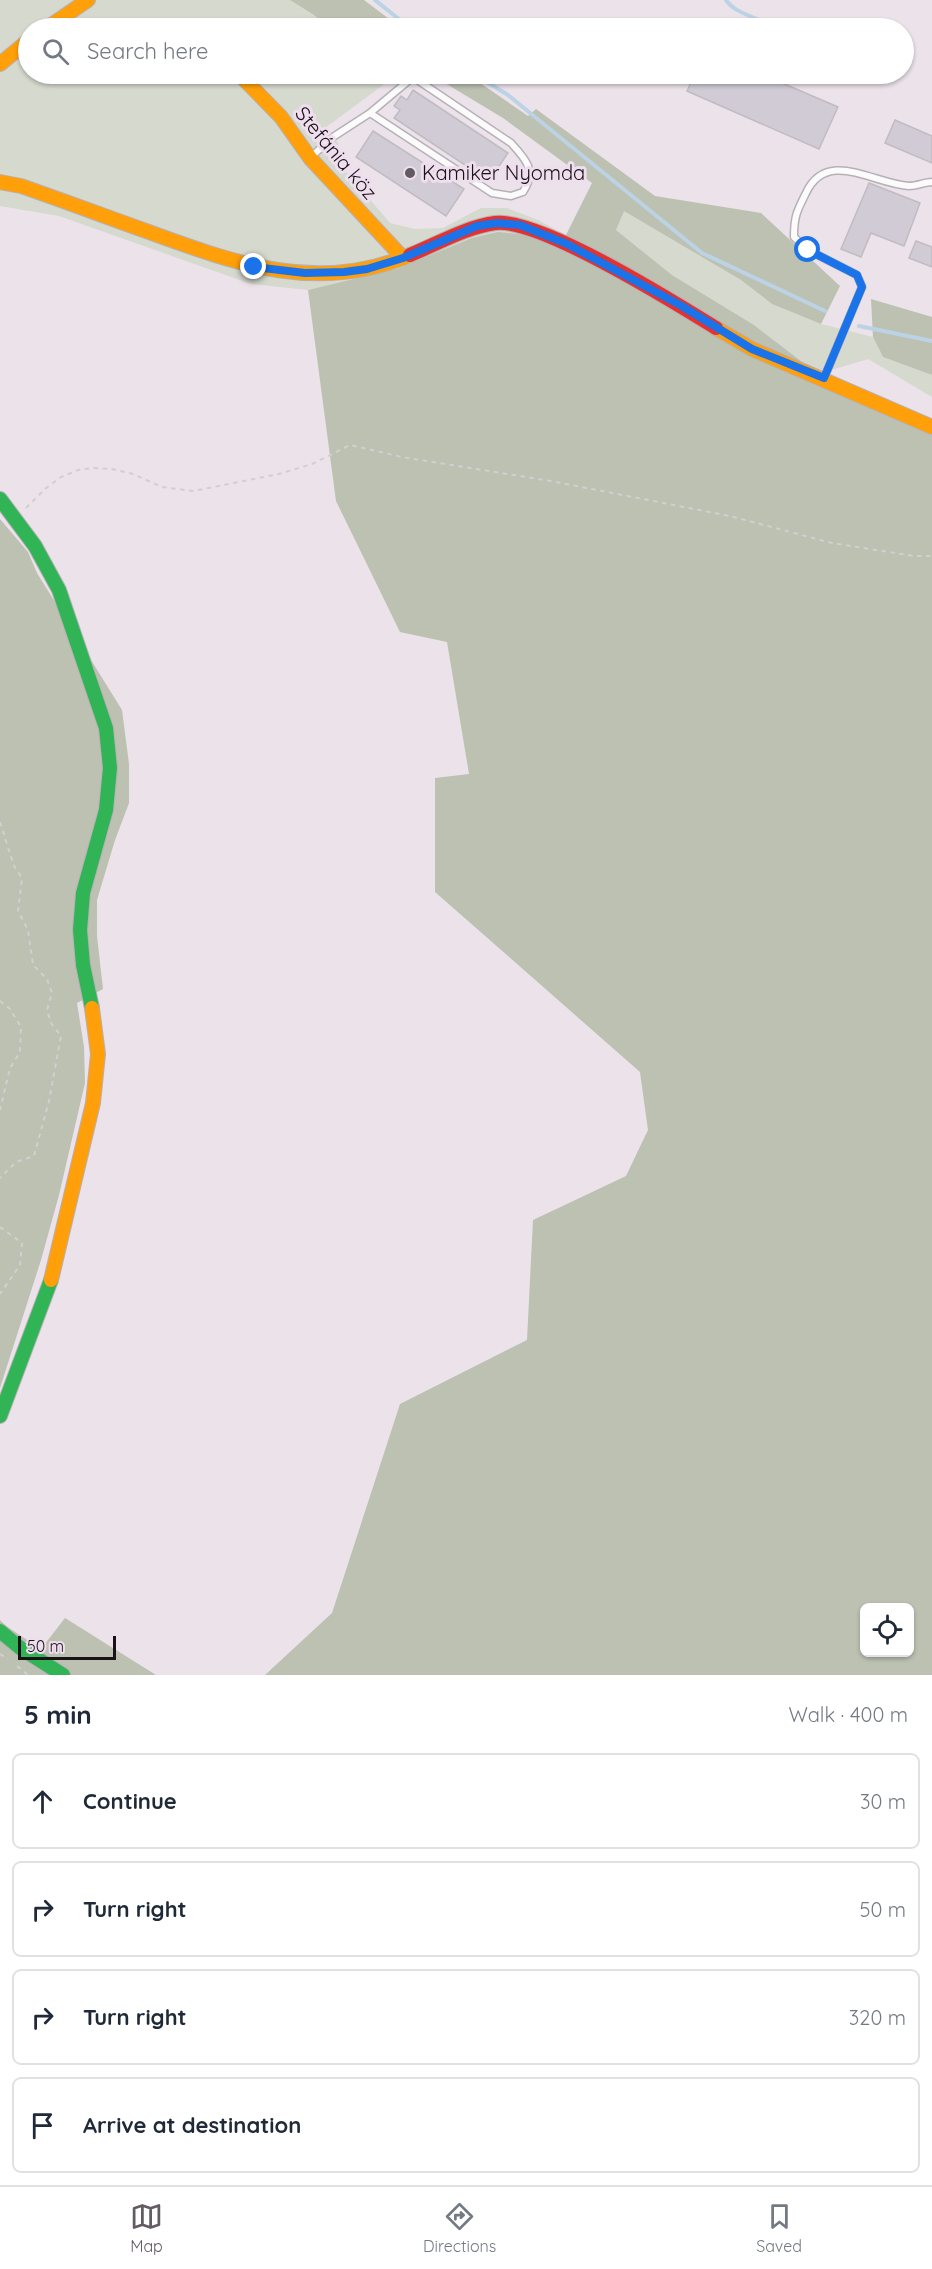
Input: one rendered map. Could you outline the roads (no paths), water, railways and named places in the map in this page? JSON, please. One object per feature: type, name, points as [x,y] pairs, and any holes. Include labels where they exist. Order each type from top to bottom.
[{"type":"main road","points":[[62,18],[88,0]]},
{"type":"main road","points":[[0,64],[18,49]]},
{"type":"main road","name":"Stefánia köz","points":[[249,84],[281,117],[310,158],[403,258]]},
{"type":"main road","points":[[0,174],[21,186]]},
{"type":"main road","points":[[0,182],[21,186],[218,257],[269,270],[305,273],[367,269],[403,258],[477,226],[497,223],[520,225],[567,244],[680,305],[752,349],[824,378],[932,427]]},
{"type":"main road","points":[[0,500],[35,546],[70,618],[106,728],[110,768],[106,810],[83,893],[80,930],[83,965],[92,1006],[98,1054],[93,1103],[52,1278],[0,1416]]},
{"type":"main road","points":[[0,1631],[19,1647],[63,1675]]},
{"type":"lane","points":[[310,158],[333,137],[370,113],[405,84]]},
{"type":"lane","points":[[370,113],[492,193],[511,196],[524,192],[529,183],[530,170],[524,156],[511,143],[423,84]]},
{"type":"lane","points":[[824,378],[862,287],[857,275],[808,250],[794,237],[794,218],[809,186],[821,173],[842,170],[910,186],[932,182]]},
{"type":"waterway","points":[[375,0],[398,18]]},
{"type":"waterway","points":[[726,0],[736,9],[756,18]]},
{"type":"waterway","points":[[490,84],[508,95],[702,253],[825,311]]},
{"type":"waterway","points":[[859,326],[932,341]]},
{"type":"place","name":"Kamiker Nyomda","points":[[410,173]]}]
